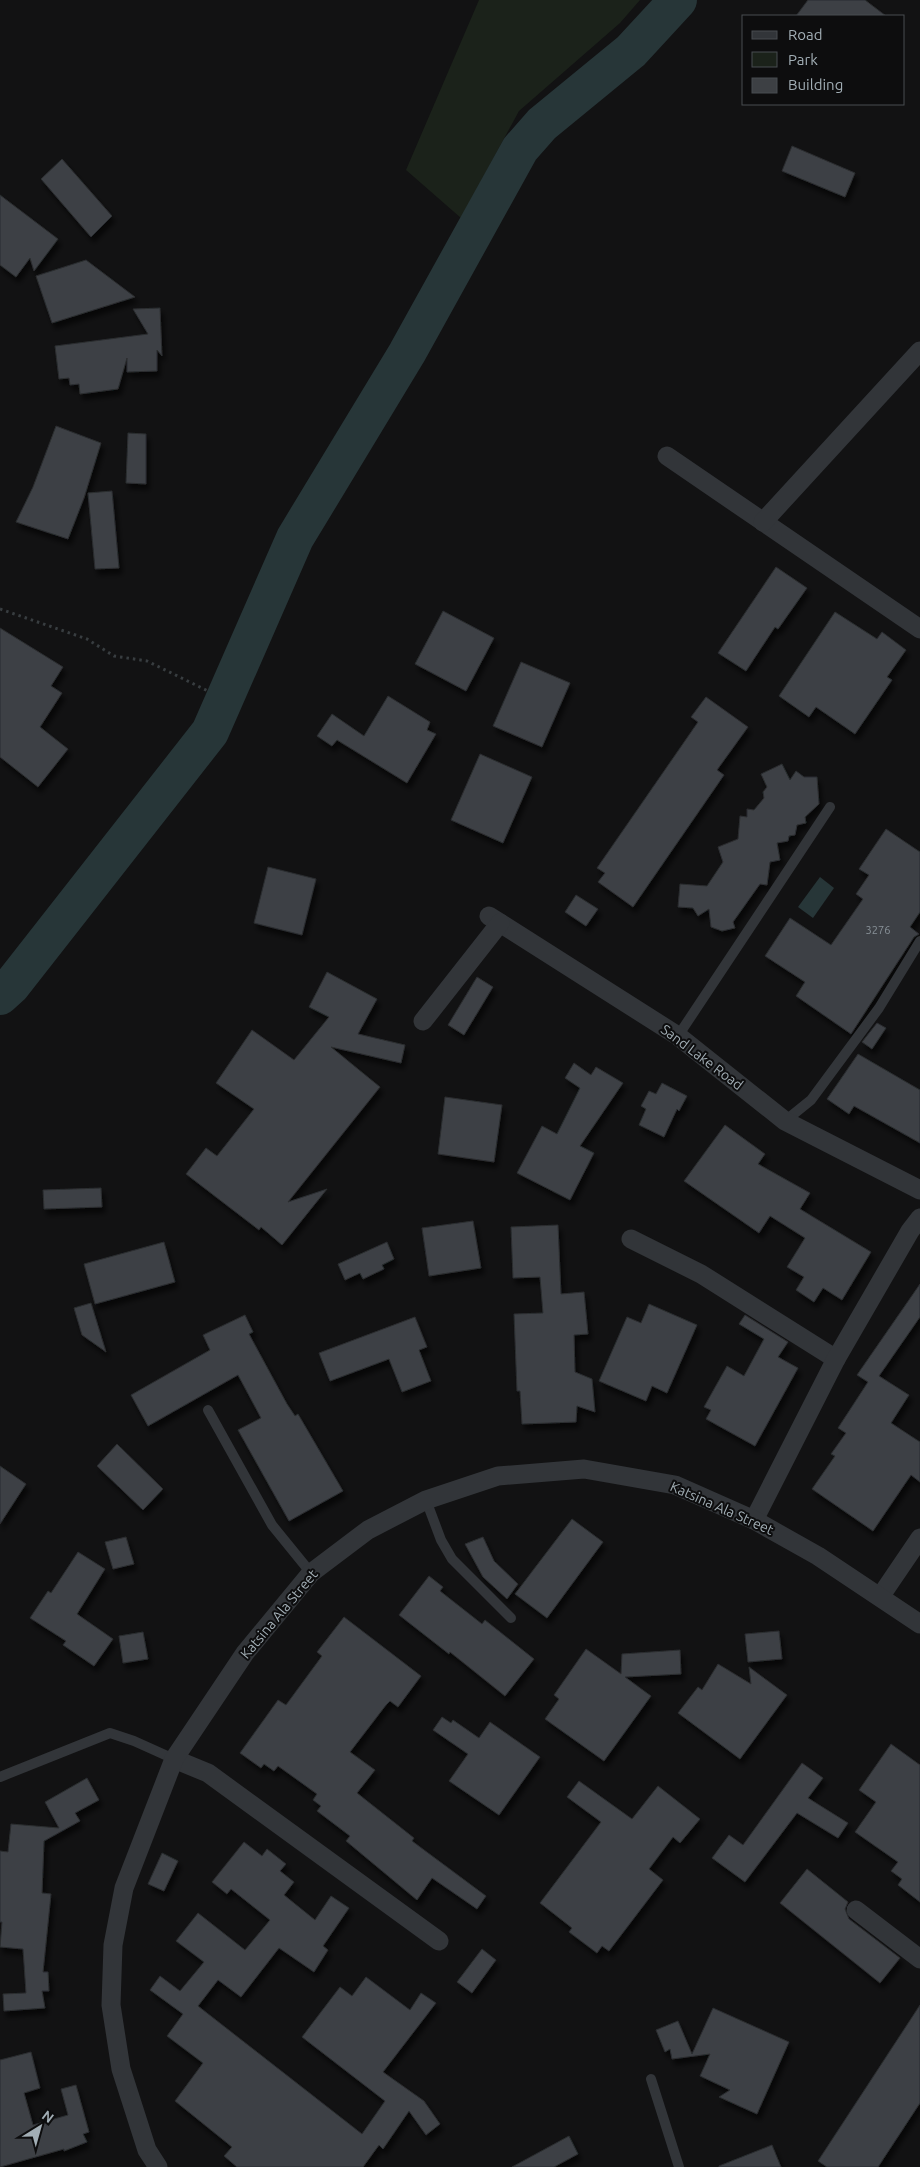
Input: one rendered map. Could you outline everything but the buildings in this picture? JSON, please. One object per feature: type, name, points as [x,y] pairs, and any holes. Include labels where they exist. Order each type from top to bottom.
[{"type":"street","points":[[763,522],[920,351]]},
{"type":"street","points":[[668,456],[920,629]]},
{"type":"street","name":"Sand Lake Road","points":[[423,1021],[494,919],[678,1036],[785,1121],[920,1190]]},
{"type":"street","points":[[754,1520],[836,1359],[910,1231],[920,1218]]},
{"type":"street","points":[[631,1239],[701,1274],[836,1359]]},
{"type":"street","name":"Katsina Ala Street","points":[[158,2167],[148,2150],[121,2069],[111,2005],[112,1945],[124,1888],[174,1759],[245,1653],[311,1573],[368,1530],[426,1500],[498,1476],[584,1469],[674,1485],[754,1520],[818,1556],[920,1624]]},
{"type":"street","points":[[880,1597],[920,1538]]},
{"type":"street","points":[[174,1759],[208,1773],[439,1941]]},
{"type":"street","points":[[856,1910],[920,1959]]},
{"type":"lane","points":[[678,1036],[830,807]]},
{"type":"lane","points":[[785,1121],[811,1100],[879,1008],[920,940]]},
{"type":"lane","points":[[208,1410],[272,1525],[311,1573]]},
{"type":"lane","points":[[426,1500],[441,1540],[452,1559],[511,1618]]},
{"type":"lane","points":[[0,1777],[110,1733],[134,1741],[174,1759]]},
{"type":"lane","points":[[651,2079],[679,2167]]},
{"type":"path","points":[[0,609],[87,639],[114,656],[147,661],[210,692]]},
{"type":"green space","points":[[479,0],[640,0],[620,23],[519,111],[461,218],[406,170]]},
{"type":"shaded area","points":[[820,877],[834,888],[813,918],[798,907]]},
{"type":"waterway","points":[[0,996],[11,986],[210,732],[295,538],[407,353],[520,149],[542,124],[631,51],[678,0]]}]
